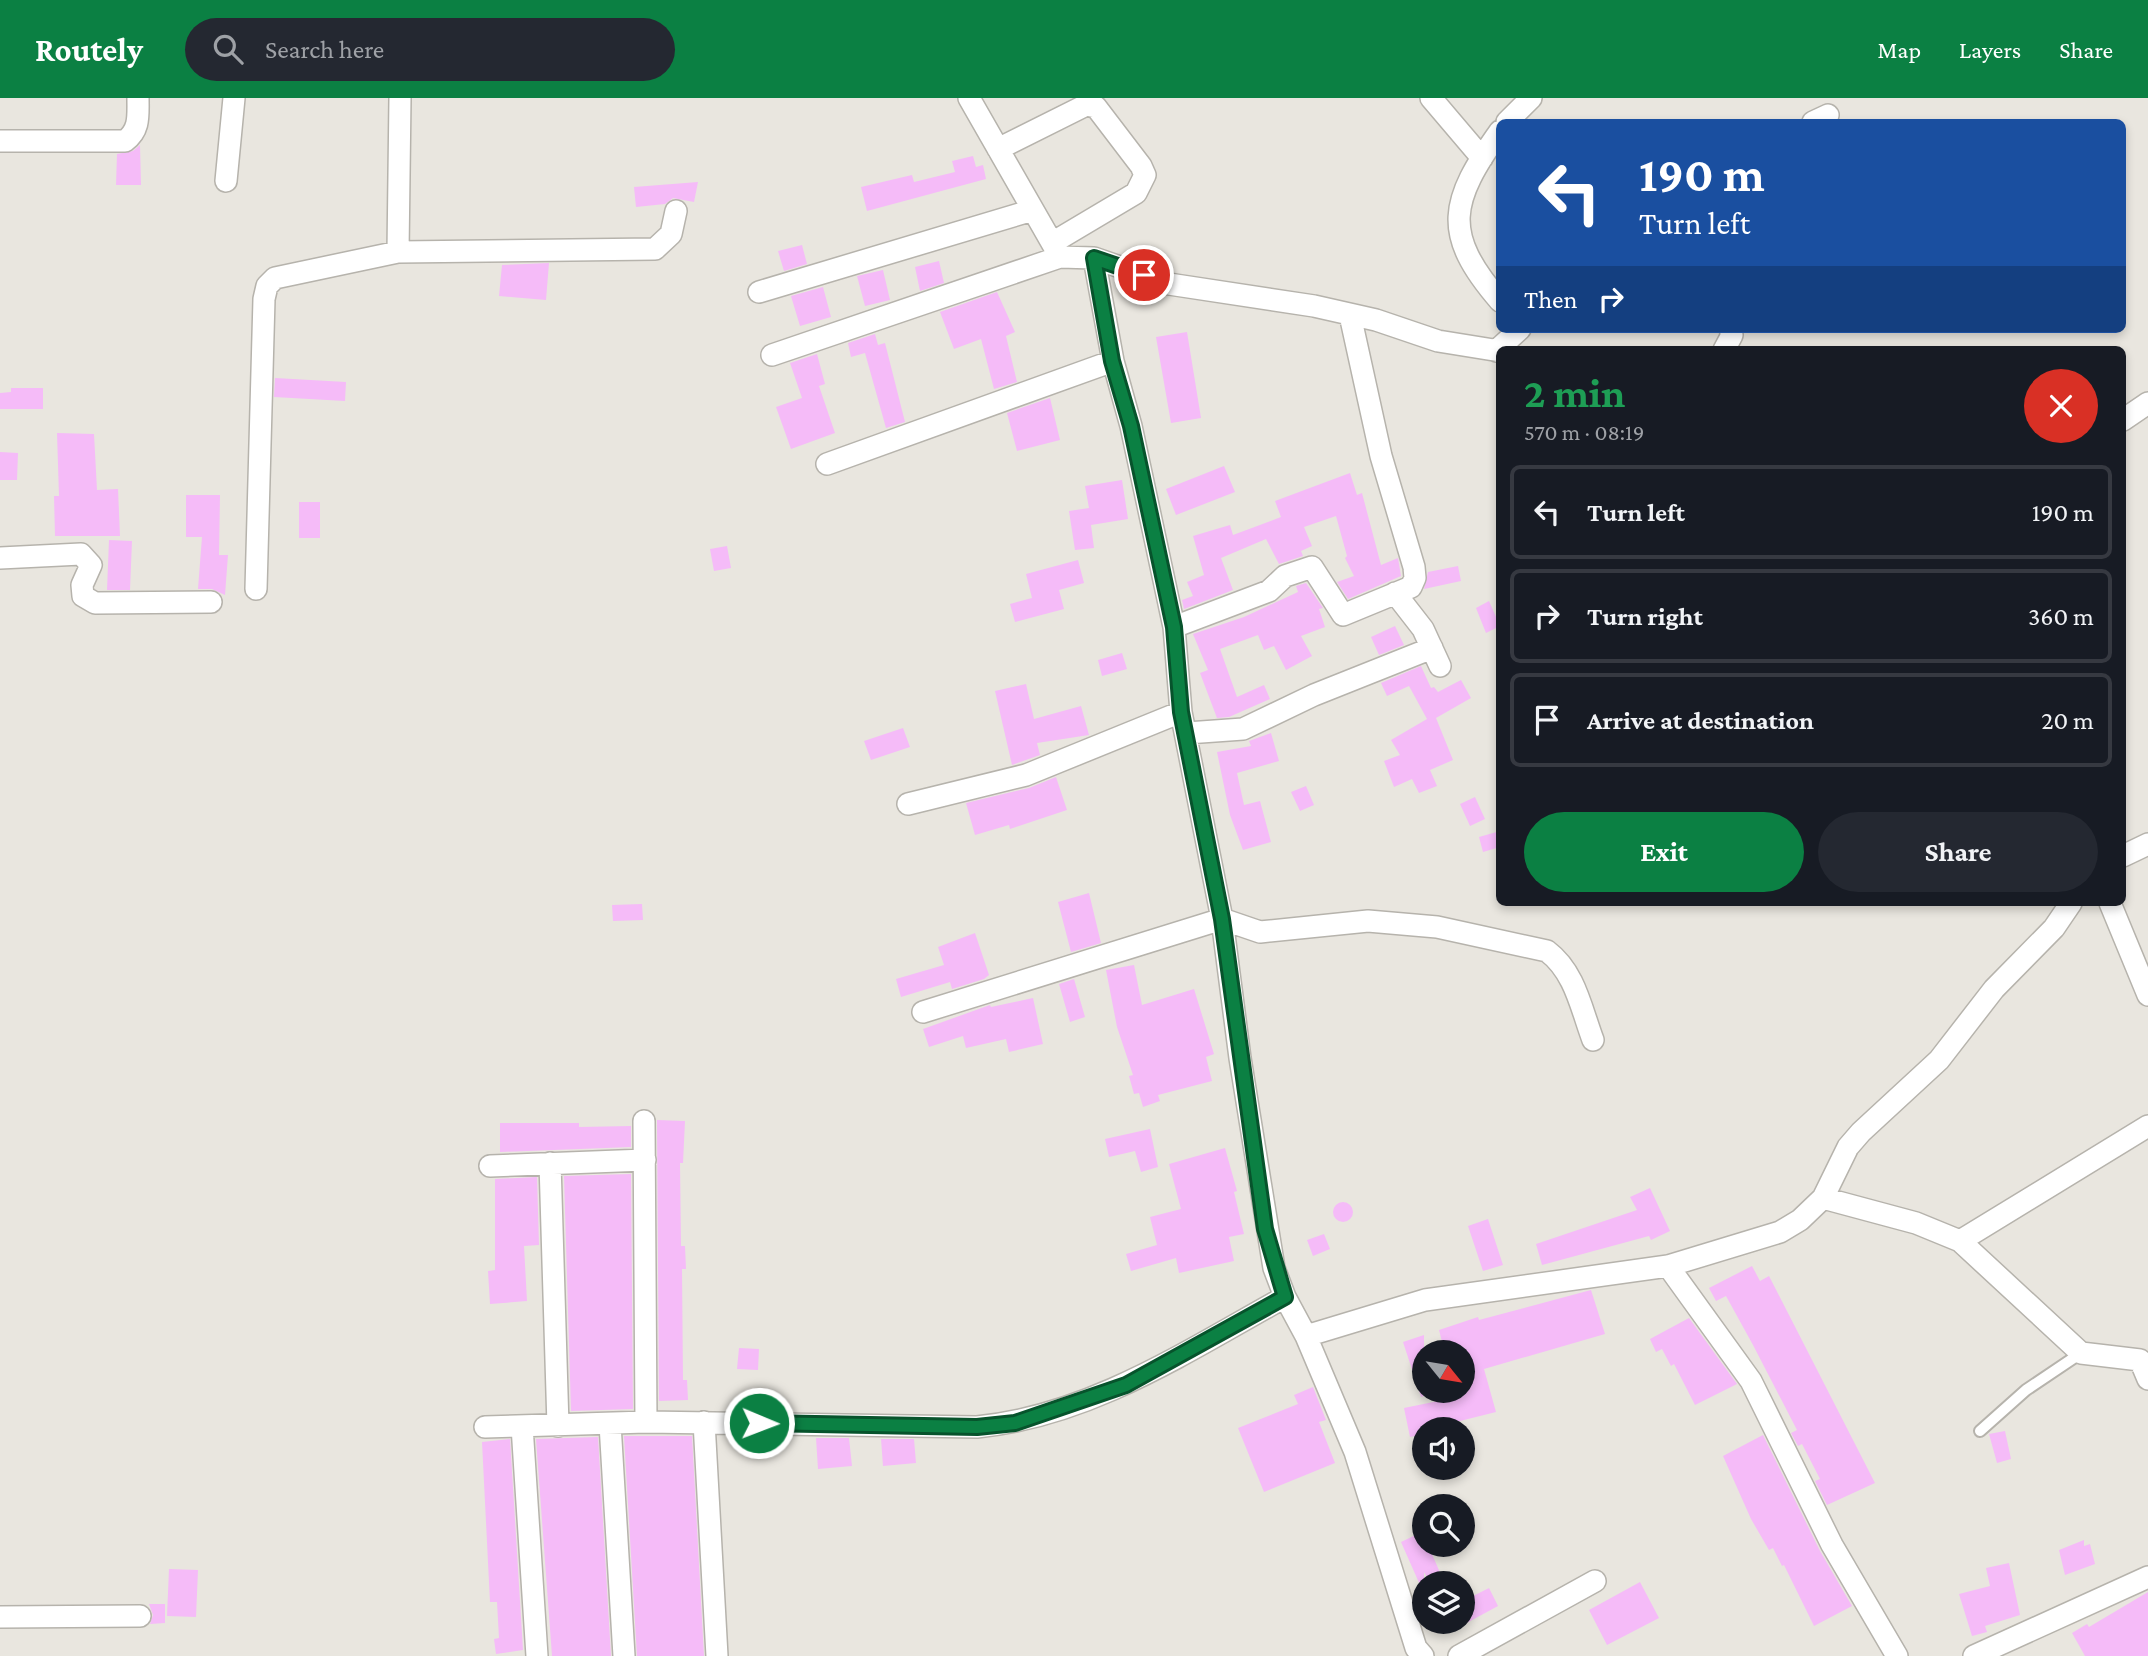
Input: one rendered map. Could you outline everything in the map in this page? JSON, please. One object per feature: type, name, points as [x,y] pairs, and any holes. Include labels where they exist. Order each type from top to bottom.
[{"type":"street","points":[[0,141],[125,141],[134,135],[138,125],[138,98]]},
{"type":"street","points":[[226,181],[233,98]]},
{"type":"street","points":[[398,252],[400,98]]},
{"type":"street","points":[[969,98],[1056,250],[1094,258],[1170,284],[1314,306],[1376,320],[1438,341],[1496,351]]},
{"type":"street","points":[[1431,98],[1482,158]]},
{"type":"street","points":[[1510,119],[1531,98]]},
{"type":"street","points":[[772,355],[1056,250],[1136,193],[1145,175],[1096,107],[1086,105],[998,149]]},
{"type":"street","points":[[1496,137],[1464,190],[1457,218],[1461,245],[1478,276],[1496,296]]},
{"type":"street","points":[[759,292],[1033,210]]},
{"type":"street","points":[[256,589],[267,286],[275,278],[398,252],[656,249],[671,234],[676,211]]},
{"type":"street","points":[[1094,258],[1112,361],[1131,426],[1174,627],[1181,712],[1222,919],[1265,1229],[1285,1297],[1307,1336],[1355,1452],[1416,1648],[1423,1656]]},
{"type":"street","points":[[1174,627],[1269,592],[1285,576],[1311,567],[1343,615],[1411,587],[1415,578],[1414,567],[1381,456],[1350,315]]},
{"type":"street","points":[[1503,346],[1516,333]]},
{"type":"street","points":[[827,464],[1112,361]]},
{"type":"street","points":[[2126,418],[2148,403]]},
{"type":"street","points":[[0,558],[81,554],[91,565],[82,585],[83,596],[95,603],[211,602]]},
{"type":"street","points":[[1187,733],[1243,729],[1314,695],[1436,657],[1423,629],[1395,593]]},
{"type":"street","points":[[908,804],[1026,775],[1181,712]]},
{"type":"street","points":[[2126,855],[2148,844]]},
{"type":"street","points":[[1307,1336],[1425,1300],[1668,1266],[1780,1232],[1800,1220],[1824,1198],[1848,1147],[1939,1060],[1994,989],[2054,928],[2069,906]]},
{"type":"street","points":[[2111,906],[2148,995]]},
{"type":"street","points":[[923,1012],[1222,919],[1260,932],[1368,921],[1437,927],[1547,951],[1560,961],[1569,974],[1593,1040]]},
{"type":"street","points":[[644,1121],[646,1422]]},
{"type":"street","points":[[1960,1241],[2148,1126]]},
{"type":"street","points":[[490,1166],[645,1160]]},
{"type":"street","points":[[550,1163],[558,1426]]},
{"type":"street","points":[[1824,1198],[1916,1223],[1960,1241],[2081,1353],[2145,1364]]},
{"type":"street","points":[[1668,1266],[1751,1381],[1832,1545],[1897,1656]]},
{"type":"street","points":[[485,1427],[646,1422],[977,1427],[1015,1423],[1126,1385],[1285,1297]]},
{"type":"street","points":[[705,1422],[717,1656]]},
{"type":"street","points":[[610,1424],[624,1656]]},
{"type":"street","points":[[522,1426],[537,1656]]},
{"type":"street","points":[[1974,1656],[2148,1577]]},
{"type":"street","points":[[1460,1656],[1595,1581]]},
{"type":"street","points":[[0,1617],[140,1616]]},
{"type":"lane","points":[[1980,1431],[2026,1390],[2081,1353]]},
{"type":"building","points":[[140,145],[141,185],[116,185],[117,154],[133,151]]},
{"type":"building","points":[[973,156],[976,167],[983,165],[986,179],[867,211],[861,187],[912,175],[914,182],[955,172],[952,161]]},
{"type":"building","points":[[698,182],[694,202],[673,198],[665,204],[636,207],[634,187]]},
{"type":"building","points":[[802,245],[807,264],[784,271],[778,251]]},
{"type":"building","points":[[939,261],[944,283],[920,291],[915,267]]},
{"type":"building","points":[[549,263],[546,300],[499,296],[502,265]]},
{"type":"building","points":[[883,270],[890,300],[865,306],[857,276]]},
{"type":"building","points":[[823,287],[831,317],[800,326],[791,296]]},
{"type":"building","points":[[997,292],[1015,332],[1006,336],[1017,382],[994,389],[981,339],[954,349],[940,312]]},
{"type":"building","points":[[1187,332],[1201,418],[1171,423],[1156,337]]},
{"type":"building","points":[[875,334],[878,345],[885,343],[905,422],[886,428],[865,353],[851,357],[848,343]]},
{"type":"building","points":[[817,354],[825,384],[819,386],[835,433],[791,449],[776,407],[802,398],[790,363]]},
{"type":"building","points":[[275,378],[346,382],[345,401],[274,397]]},
{"type":"building","points":[[11,388],[43,388],[43,409],[0,409],[0,393],[11,392]]},
{"type":"building","points":[[1050,398],[1060,440],[1017,451],[1007,413]]},
{"type":"building","points":[[57,433],[94,434],[97,490],[118,489],[120,536],[55,536],[54,496],[59,496]]},
{"type":"building","points":[[0,452],[18,453],[17,480],[0,480]]},
{"type":"building","points":[[1224,466],[1235,492],[1176,515],[1166,489]]},
{"type":"building","points":[[1350,473],[1357,495],[1362,493],[1381,565],[1398,558],[1401,576],[1348,599],[1337,582],[1354,576],[1345,558],[1347,556],[1336,516],[1304,527],[1312,546],[1301,551],[1303,556],[1279,564],[1266,539],[1221,558],[1233,590],[1184,609],[1182,600],[1193,596],[1187,582],[1204,575],[1193,536],[1230,525],[1233,535],[1281,517],[1275,501]]},
{"type":"building","points":[[1122,480],[1128,519],[1091,525],[1094,548],[1075,550],[1069,511],[1089,508],[1085,486]]},
{"type":"building","points":[[186,495],[220,495],[219,555],[228,555],[225,595],[212,589],[198,589],[202,537],[186,537]]},
{"type":"building","points":[[299,502],[320,502],[320,538],[299,538]]},
{"type":"building","points":[[109,540],[132,541],[130,590],[107,590]]},
{"type":"building","points":[[727,546],[731,568],[714,571],[710,549]]},
{"type":"building","points":[[1078,560],[1084,583],[1059,590],[1064,609],[1015,622],[1010,604],[1032,598],[1026,574]]},
{"type":"building","points":[[1458,566],[1461,581],[1424,589],[1428,572]]},
{"type":"building","points":[[1306,583],[1323,608],[1319,609],[1325,627],[1301,636],[1312,656],[1286,670],[1274,646],[1264,650],[1258,635],[1220,649],[1237,697],[1264,685],[1270,699],[1229,717],[1217,718],[1200,673],[1208,670],[1193,634],[1244,617],[1298,592],[1296,586]]},
{"type":"building","points":[[1489,601],[1496,617],[1496,628],[1486,633],[1476,608]]},
{"type":"building","points":[[1395,626],[1404,645],[1379,655],[1371,637]]},
{"type":"building","points":[[1122,653],[1127,669],[1102,676],[1098,660]]},
{"type":"building","points":[[1421,666],[1431,688],[1434,687],[1438,692],[1461,680],[1471,698],[1436,718],[1453,760],[1430,770],[1437,786],[1419,793],[1412,779],[1394,787],[1384,761],[1400,755],[1391,740],[1427,719],[1409,686],[1387,696],[1381,683]]},
{"type":"building","points":[[1026,684],[1034,719],[1081,706],[1089,735],[1037,743],[1040,755],[1012,765],[995,691]]},
{"type":"building","points":[[903,728],[910,747],[871,760],[864,741]]},
{"type":"building","points":[[1271,733],[1279,761],[1237,773],[1244,805],[1260,801],[1271,842],[1243,850],[1230,815],[1217,752],[1251,746],[1249,741]]},
{"type":"building","points":[[1056,777],[1067,810],[1010,829],[1009,825],[975,835],[966,803],[1029,788]]},
{"type":"building","points":[[1306,786],[1314,805],[1300,811],[1291,792]]},
{"type":"building","points":[[1475,797],[1485,819],[1470,826],[1460,804]]},
{"type":"building","points":[[1496,832],[1496,848],[1483,852],[1479,837]]},
{"type":"building","points":[[1089,893],[1101,943],[1071,952],[1058,902]]},
{"type":"building","points":[[642,904],[643,920],[613,921],[612,905]]},
{"type":"building","points":[[975,933],[989,975],[952,989],[950,982],[901,997],[896,979],[944,965],[938,947]]},
{"type":"building","points":[[1134,965],[1142,1005],[1194,989],[1214,1054],[1206,1057],[1212,1081],[1158,1095],[1160,1101],[1143,1107],[1139,1093],[1134,1094],[1129,1076],[1133,1075],[1117,1027],[1106,970]]},
{"type":"building","points":[[1074,979],[1085,1017],[1070,1022],[1059,984]]},
{"type":"building","points":[[1033,998],[1043,1044],[1009,1052],[1006,1039],[966,1048],[963,1036],[929,1047],[923,1029],[990,1005],[991,1007]]},
{"type":"building","points":[[657,1120],[685,1121],[683,1163],[680,1163],[681,1246],[685,1246],[686,1269],[682,1269],[683,1380],[687,1380],[688,1400],[659,1401]]},
{"type":"building","points":[[500,1123],[579,1123],[579,1127],[631,1126],[631,1147],[500,1152]]},
{"type":"building","points":[[1150,1129],[1158,1167],[1141,1172],[1135,1151],[1109,1157],[1105,1139]]},
{"type":"building","points":[[1225,1148],[1237,1191],[1234,1192],[1244,1234],[1229,1237],[1234,1261],[1179,1273],[1176,1258],[1131,1271],[1126,1254],[1157,1245],[1150,1217],[1181,1209],[1169,1164]]},
{"type":"building","points":[[631,1174],[633,1409],[571,1411],[564,1176]]},
{"type":"building","points":[[537,1177],[539,1245],[524,1246],[527,1301],[490,1304],[488,1271],[495,1270],[495,1179]]},
{"type":"building","points":[[1650,1188],[1670,1231],[1651,1240],[1649,1236],[1542,1265],[1536,1244],[1637,1210],[1630,1197]]},
{"type":"building","points":[[1343,1202],[1350,1205],[1353,1212],[1350,1219],[1343,1222],[1336,1219],[1333,1212],[1336,1205]]},
{"type":"building","points":[[1488,1219],[1503,1265],[1483,1271],[1468,1226]]},
{"type":"building","points":[[1324,1234],[1330,1249],[1313,1256],[1307,1240]]},
{"type":"building","points":[[1752,1266],[1760,1281],[1769,1276],[1875,1483],[1827,1505],[1815,1481],[1820,1479],[1802,1444],[1798,1446],[1791,1433],[1797,1430],[1753,1345],[1726,1296],[1716,1301],[1709,1288]]},
{"type":"building","points":[[1591,1290],[1605,1334],[1484,1369],[1496,1412],[1475,1417],[1412,1417],[1410,1437],[1404,1408],[1424,1404],[1475,1404],[1475,1340],[1442,1340],[1439,1330],[1478,1317],[1479,1320]]},
{"type":"building","points":[[1689,1318],[1737,1384],[1695,1405],[1674,1364],[1671,1366],[1662,1349],[1656,1352],[1650,1339]]},
{"type":"building","points":[[1424,1335],[1424,1340],[1412,1340],[1412,1370],[1403,1342]]},
{"type":"building","points":[[739,1348],[759,1349],[758,1370],[737,1369]]},
{"type":"building","points":[[1313,1387],[1326,1420],[1319,1422],[1335,1463],[1264,1492],[1238,1428],[1298,1404],[1294,1395]]},
{"type":"building","points":[[2005,1431],[2011,1459],[1997,1463],[1989,1434]]},
{"type":"building","points":[[1763,1435],[1820,1551],[1852,1606],[1814,1626],[1784,1565],[1782,1566],[1773,1548],[1769,1550],[1751,1519],[1723,1456]]},
{"type":"building","points":[[624,1436],[692,1436],[704,1656],[637,1656]]},
{"type":"building","points":[[598,1437],[611,1656],[552,1656],[536,1439]]},
{"type":"building","points":[[816,1438],[849,1438],[852,1466],[818,1469]]},
{"type":"building","points":[[510,1439],[523,1650],[496,1654],[494,1639],[499,1638],[497,1602],[490,1602],[482,1442]]},
{"type":"building","points":[[881,1439],[914,1439],[916,1463],[883,1466]]},
{"type":"building","points":[[1412,1537],[1412,1557],[1433,1557],[1439,1571],[1414,1571],[1401,1542]]},
{"type":"building","points":[[2084,1540],[2084,1546],[2090,1544],[2095,1564],[2065,1575],[2059,1550]]},
{"type":"building","points":[[2009,1563],[2020,1615],[1985,1626],[1987,1632],[1972,1636],[1959,1594],[1990,1586],[1986,1568]]},
{"type":"building","points":[[169,1569],[198,1570],[196,1617],[167,1616]]},
{"type":"building","points":[[1640,1582],[1659,1618],[1607,1645],[1589,1610]]},
{"type":"building","points":[[1489,1588],[1498,1606],[1475,1618],[1475,1595]]},
{"type":"building","points":[[2148,1592],[2148,1656],[2085,1656],[2072,1633],[2087,1624],[2089,1627]]},
{"type":"building","points":[[149,1604],[165,1604],[165,1623],[150,1624],[153,1615]]},
{"type":"route","points":[[759,1423],[977,1427],[1015,1423],[1126,1385],[1285,1297],[1274,1268],[1265,1229],[1222,919],[1181,712],[1174,627],[1131,426],[1112,361],[1094,258],[1144,275]]}]
